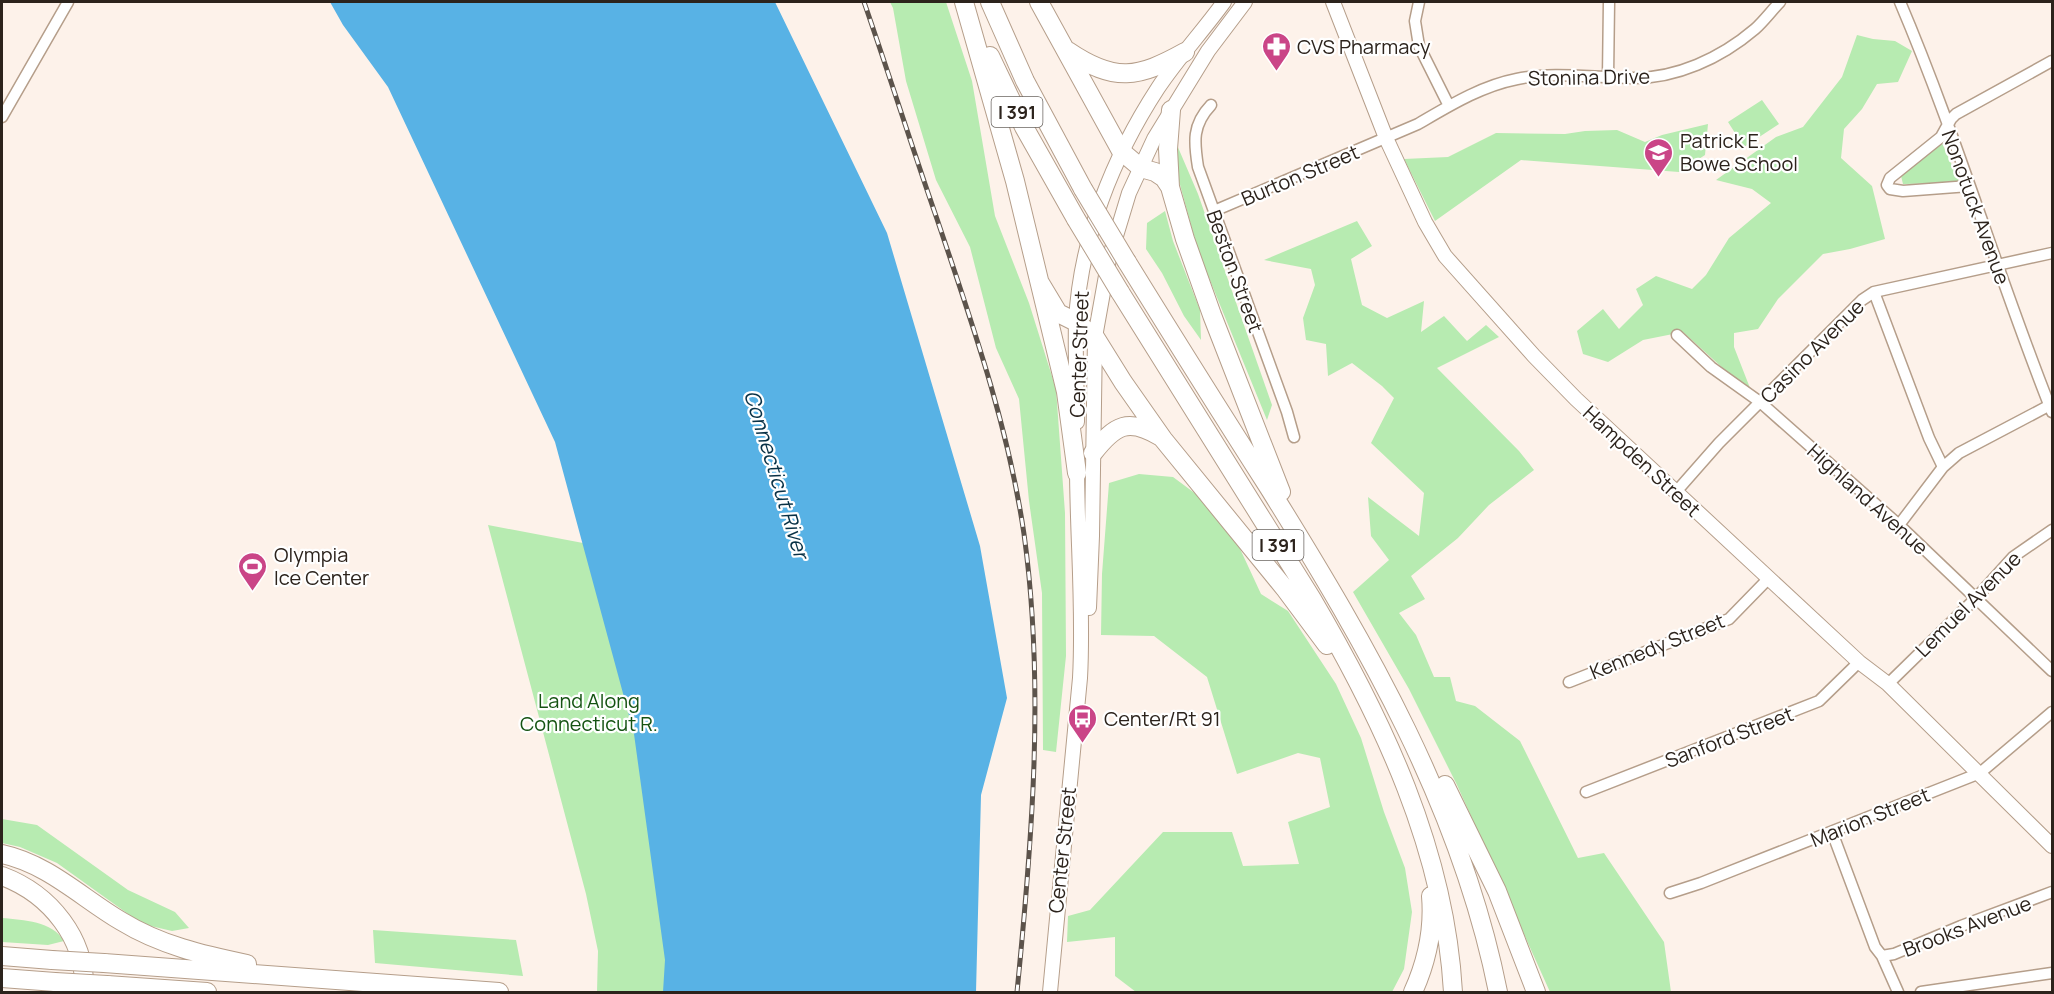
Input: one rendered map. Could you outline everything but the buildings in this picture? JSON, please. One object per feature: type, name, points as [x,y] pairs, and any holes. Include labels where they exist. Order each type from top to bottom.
[{"type":"highway","name":"I 391","points":[[966,2],[1024,127],[1076,219],[1338,643],[1376,720],[1415,809]]},
{"type":"highway","points":[[966,2],[1012,170],[1066,392],[1077,473]]},
{"type":"highway","name":"I 391","points":[[990,2],[1025,81],[1083,189],[1300,538],[1350,621],[1391,700]]},
{"type":"highway","points":[[1039,2],[1121,151],[1141,168],[1155,172],[1164,178],[1170,187]]},
{"type":"highway","points":[[1064,48],[1092,67],[1123,73],[1140,73],[1158,67],[1185,52]]},
{"type":"highway","points":[[1171,110],[1168,149],[1170,187],[1185,240],[1212,315],[1300,538]]},
{"type":"highway","points":[[1040,283],[1058,313],[1076,321],[1095,337],[1163,439],[1296,602],[1376,720]]},
{"type":"highway","points":[[1093,453],[1110,433],[1120,427],[1132,425],[1146,428],[1163,439]]},
{"type":"highway","points":[[1391,700],[1431,780],[1460,853],[1480,918],[1498,993]]},
{"type":"highway","points":[[1391,700],[1440,774],[1500,898],[1536,993]]},
{"type":"highway","points":[[1413,993],[1428,951],[1432,916],[1429,872],[1415,809]]},
{"type":"highway","points":[[1415,809],[1431,857],[1442,906],[1450,954],[1453,993]]},
{"type":"highway","points":[[2,854],[36,866],[122,922],[167,944],[212,957],[326,979]]},
{"type":"highway","points":[[2,876],[31,891],[59,917]]},
{"type":"highway","points":[[2,882],[30,893],[59,917],[70,933],[80,957],[84,973],[84,993]]},
{"type":"highway","points":[[2,956],[500,993]]},
{"type":"highway","points":[[2,978],[207,993]]},
{"type":"main road","name":"Center Street","points":[[1050,993],[1083,636],[1077,473],[1076,321],[1083,268],[1121,151],[1160,86],[1224,2]]},
{"type":"main road","name":"Center Street","points":[[1083,636],[1089,614],[1095,337],[1109,260],[1128,193],[1154,139],[1208,51],[1245,2]]},
{"type":"main road","name":"Hampden Street","points":[[1333,2],[1386,138],[1425,222],[1445,256],[1569,392],[1768,579],[1859,662],[1888,684],[2052,846]]},
{"type":"street","points":[[2,117],[68,2]]},
{"type":"street","points":[[1419,2],[1414,21],[1419,46],[1449,106]]},
{"type":"street","points":[[1608,78],[1610,2]]},
{"type":"street","name":"Stonina Drive","points":[[1386,138],[1418,124],[1489,86],[1517,79],[1536,76],[1608,78],[1669,76],[1711,59],[1756,28],[1780,2]]},
{"type":"street","name":"Nonotuck Avenue","points":[[1900,2],[2052,407]]},
{"type":"street","points":[[1969,186],[1903,191],[1890,189],[1887,185],[1890,178],[1941,137],[1956,114],[2052,61]]},
{"type":"street","name":"Beston Street","points":[[1210,105],[1197,127],[1194,141],[1198,167],[1294,437]]},
{"type":"street","name":"Burton Street","points":[[1214,212],[1386,138]]},
{"type":"street","name":"Casino Avenue","points":[[1675,493],[1719,443],[1845,315],[1874,292],[2052,253]]},
{"type":"street","points":[[1874,292],[1929,438],[1943,467]]},
{"type":"street","name":"Highland Avenue","points":[[1677,335],[1711,367],[1760,402],[1899,525],[2052,671]]},
{"type":"street","points":[[1899,525],[1943,467],[1959,453],[2052,407]]},
{"type":"street","name":"Lemuel Avenue","points":[[1888,684],[1976,598],[2013,557],[2052,530]]},
{"type":"street","name":"Kennedy Street","points":[[1569,682],[1729,619],[1768,579]]},
{"type":"street","name":"Sanford Street","points":[[1586,792],[1819,701],[1859,662]]},
{"type":"street","name":"Marion Street","points":[[1670,893],[1701,883],[1980,773],[2052,712]]},
{"type":"street","points":[[1832,832],[1875,947],[1882,956],[1898,993]]},
{"type":"street","name":"Brooks Avenue","points":[[1882,956],[1894,954],[2052,892]]},
{"type":"street","points":[[1921,993],[2052,973]]},
{"type":"green space","points":[[890,2],[946,2],[972,81],[995,216],[1029,303],[1056,389],[1065,513],[1066,656],[1056,752],[1043,750],[1042,593],[1029,501],[1019,399],[996,348],[970,247],[936,180],[906,81]]},
{"type":"green space","points":[[1857,35],[1895,41],[1912,51],[1898,82],[1877,84],[1862,109],[1844,129],[1841,158],[1872,186],[1885,239],[1823,254],[1778,299],[1758,329],[1734,333],[1734,347],[1750,388],[1726,371],[1683,332],[1643,340],[1608,362],[1583,354],[1577,331],[1603,309],[1619,329],[1643,305],[1636,289],[1656,276],[1692,289],[1706,275],[1729,238],[1771,203],[1752,189],[1716,180],[1776,137],[1803,127],[1842,77]]},
{"type":"green space","points":[[1762,100],[1779,124],[1744,147],[1728,122]]},
{"type":"green space","points":[[1708,124],[1705,155],[1679,172],[1521,160],[1435,221],[1404,159],[1448,157],[1496,133],[1565,134],[1617,130],[1645,142],[1662,135]]},
{"type":"green space","points":[[1942,143],[1960,183],[1903,184],[1901,176]]},
{"type":"green space","points":[[1177,145],[1198,194],[1272,405],[1267,420],[1198,251],[1179,181]]},
{"type":"green space","points":[[1165,211],[1173,241],[1200,310],[1201,340],[1184,316],[1162,273],[1146,249],[1147,223]]},
{"type":"green space","points":[[1357,221],[1372,246],[1351,259],[1362,305],[1387,318],[1424,301],[1421,332],[1444,316],[1467,341],[1486,325],[1499,337],[1437,368],[1519,451],[1534,470],[1489,505],[1458,538],[1411,576],[1425,599],[1399,613],[1416,635],[1434,677],[1450,677],[1456,701],[1475,706],[1520,741],[1578,858],[1604,853],[1664,942],[1671,992],[1550,992],[1457,785],[1409,689],[1353,592],[1389,560],[1371,536],[1368,497],[1419,536],[1424,493],[1371,443],[1394,398],[1352,363],[1328,376],[1326,344],[1306,340],[1303,318],[1315,285],[1311,269],[1264,260]]},
{"type":"green space","points":[[1139,474],[1173,477],[1200,497],[1235,538],[1261,594],[1288,611],[1336,684],[1361,738],[1384,812],[1405,868],[1412,912],[1404,969],[1392,992],[1136,992],[1115,976],[1115,937],[1067,942],[1068,916],[1090,910],[1163,832],[1232,832],[1243,866],[1299,864],[1288,822],[1330,807],[1320,758],[1298,753],[1237,774],[1207,677],[1154,636],[1101,635],[1102,574],[1109,483]]},
{"type":"green space","name":"Land Along Connecticut R.","points":[[488,525],[583,543],[609,620],[698,992],[597,992],[598,951],[586,894]]},
{"type":"green space","points":[[2,819],[37,825],[128,890],[175,912],[189,928],[172,931],[142,924],[57,863],[20,847],[2,843]]},
{"type":"green space","points":[[2,918],[45,925],[59,934],[64,941],[48,945],[2,942]]},
{"type":"green space","points":[[373,930],[516,940],[523,976],[375,963]]},
{"type":"water","name":"Connecticut River","points":[[330,2],[775,2],[887,233],[980,546],[1007,698],[981,795],[976,992],[663,992],[665,960],[634,734],[555,442],[388,87],[343,25]]},
{"type":"railway","points":[[864,2],[988,375],[1009,453],[1024,534],[1034,648],[1035,706],[1031,821],[1017,992]]},
{"type":"place","name":"CVS Pharmacy","points":[[1276,72]]},
{"type":"place","name":"Patrick E. Bowe School","points":[[1659,178]]},
{"type":"place","name":"Olympia Ice Center","points":[[253,592]]},
{"type":"place","name":"Center/Rt 91","points":[[1083,744]]}]
